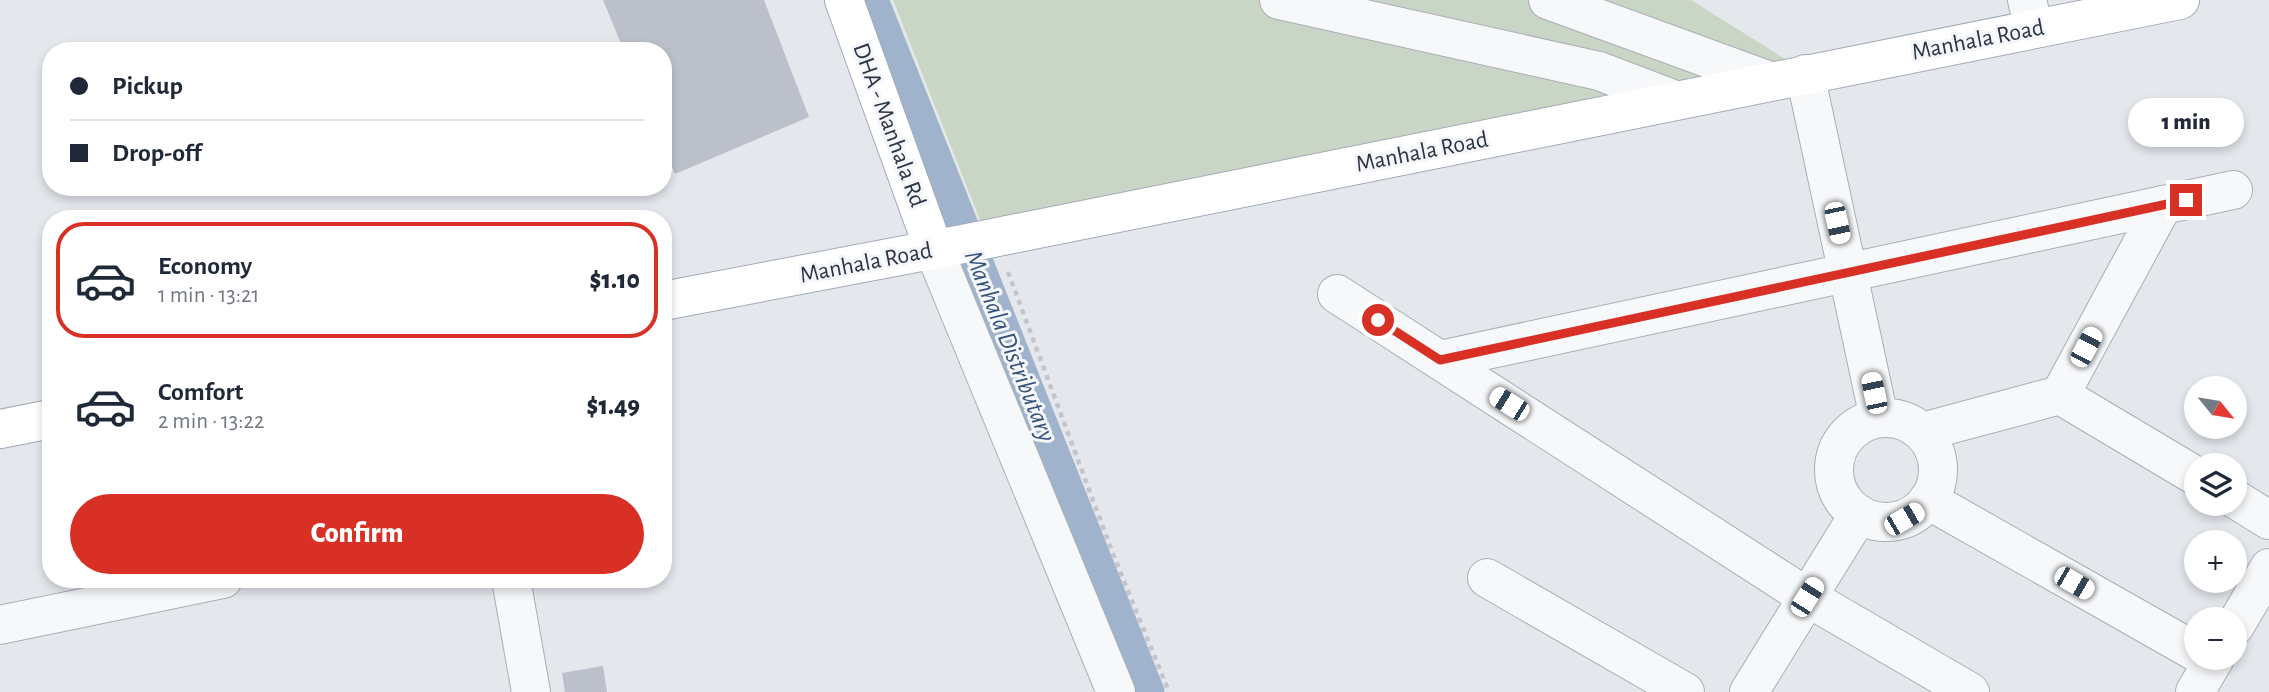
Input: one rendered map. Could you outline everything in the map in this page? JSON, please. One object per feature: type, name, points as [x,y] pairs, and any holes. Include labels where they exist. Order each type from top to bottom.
[{"type":"main road","name":"DHA - Manhala Rd","points":[[844,0],[934,250]]},
{"type":"main road","name":"Manhala Road","points":[[672,299],[996,238],[1788,78],[2030,14],[2180,0]]},
{"type":"main road","points":[[0,429],[42,421]]},
{"type":"street","points":[[1279,0],[1599,71],[1675,100]]},
{"type":"street","points":[[1548,0],[1788,78],[1848,272],[1879,418]]},
{"type":"street","points":[[1440,360],[2233,190]]},
{"type":"street","points":[[2060,395],[2163,205]]},
{"type":"street","points":[[934,250],[1116,692]]},
{"type":"street","points":[[1337,294],[1807,597],[1970,692]]},
{"type":"street","points":[[1922,432],[2060,395],[2184,469]]},
{"type":"street","points":[[1879,418],[1902,420],[1922,432],[1931,443],[1938,465],[1935,487],[1928,500],[1918,511],[1904,519],[1888,522],[1873,521],[1846,504],[1838,491],[1834,475],[1835,458],[1850,431],[1864,422],[1879,418]]},
{"type":"street","points":[[1928,500],[2184,652]]},
{"type":"street","points":[[2247,506],[2269,520]]},
{"type":"street","points":[[1749,692],[1859,514]]},
{"type":"street","points":[[2246,607],[2269,568]]},
{"type":"street","points":[[1487,578],[1685,692]]},
{"type":"street","points":[[0,625],[179,588]]},
{"type":"street","points":[[512,588],[531,692]]},
{"type":"path","points":[[996,238],[1113,554],[1169,692]]},
{"type":"green space","points":[[893,0],[1691,0],[1785,59],[982,225]]},
{"type":"building","points":[[603,0],[764,0],[809,117],[675,174],[672,167],[672,42],[620,42]]},
{"type":"building","points":[[603,666],[607,692],[565,692],[562,673]]},
{"type":"waterway","name":"Manhala Distributary","points":[[872,0],[1148,692]]},
{"type":"route","points":[[1378,320],[1440,360],[2186,200]]}]
